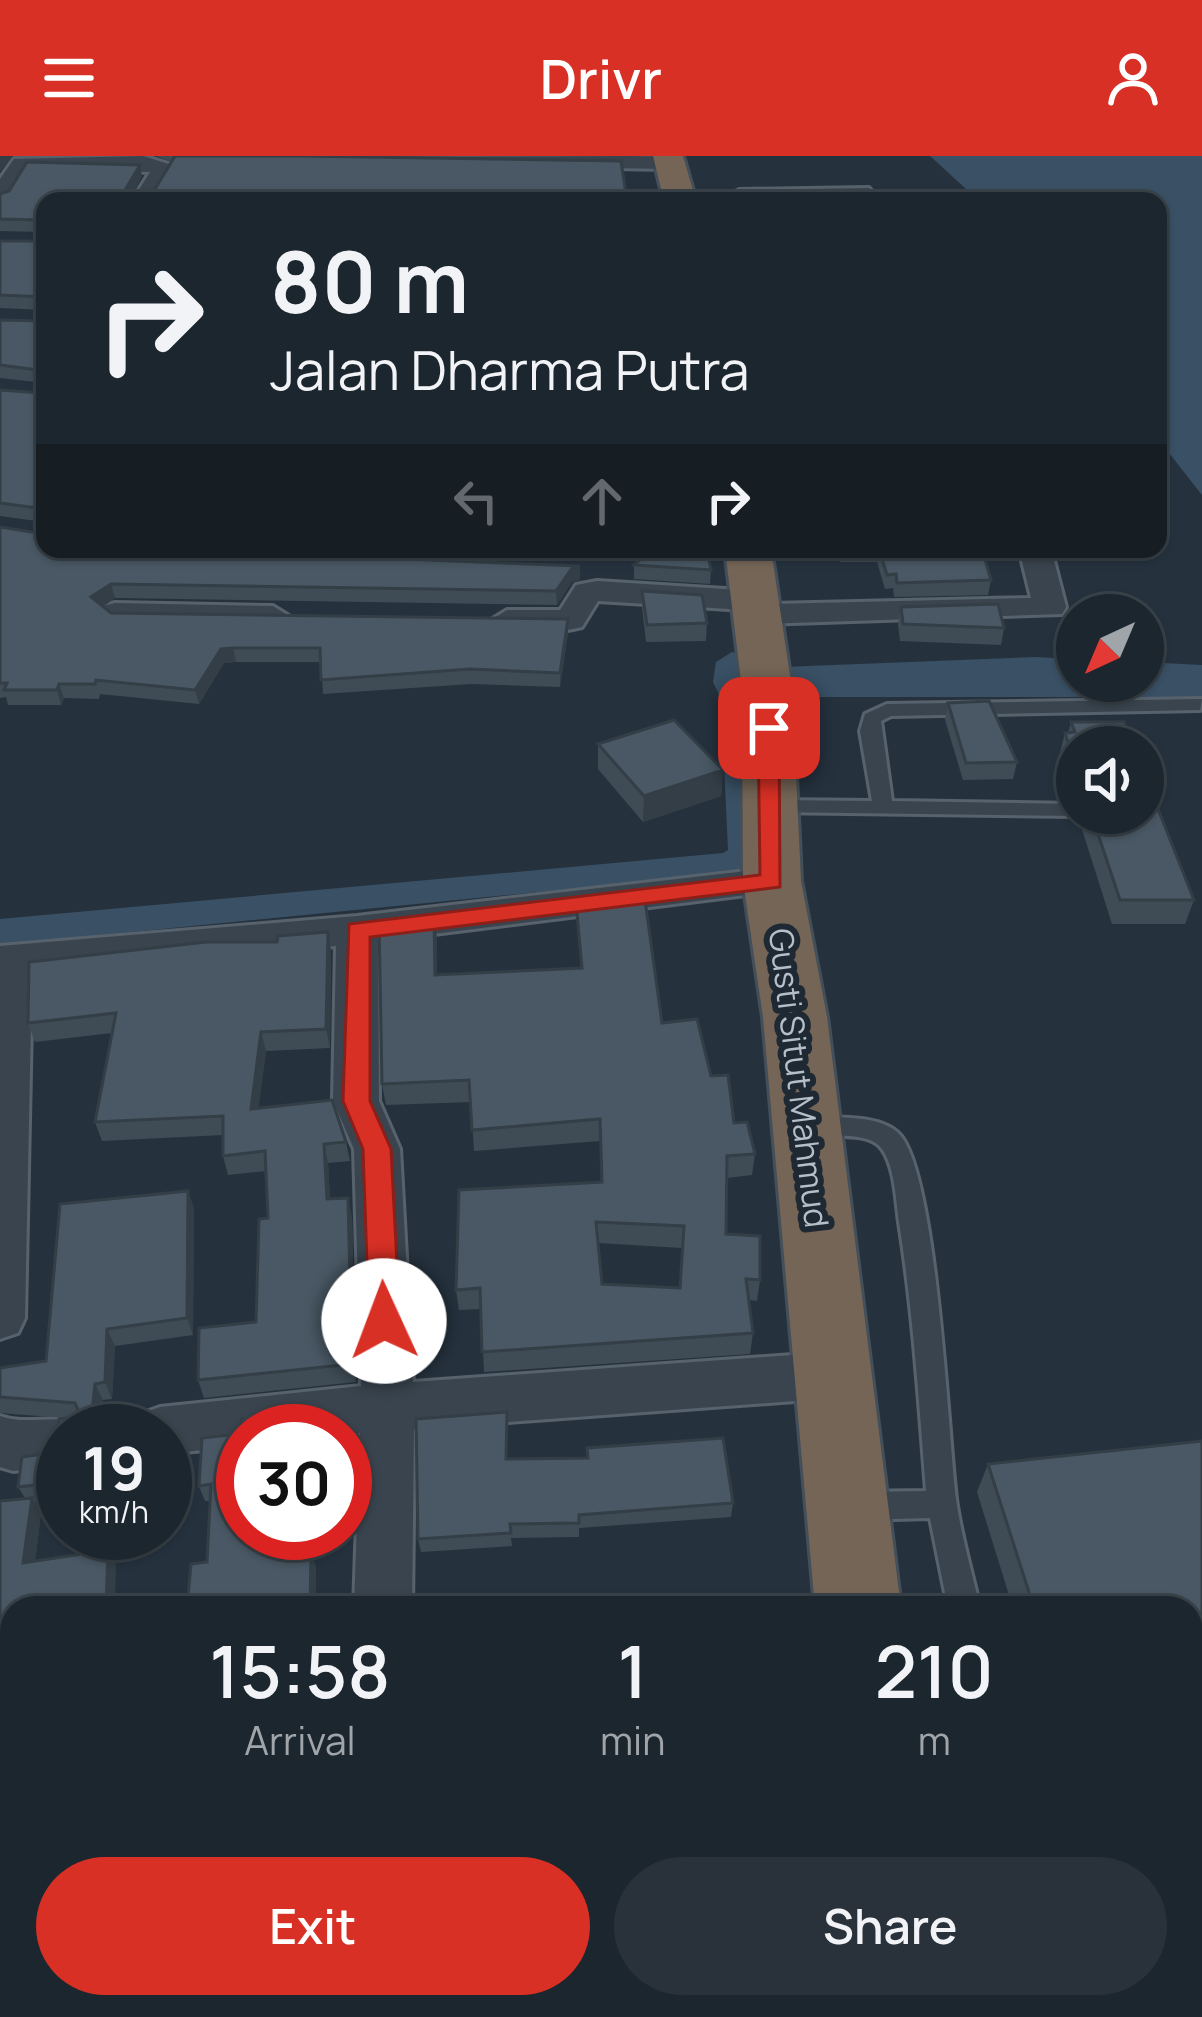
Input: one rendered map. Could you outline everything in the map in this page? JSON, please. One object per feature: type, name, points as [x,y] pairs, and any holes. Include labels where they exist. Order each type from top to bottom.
[{"type":"highway","points":[[669,159],[678,192]]},
{"type":"highway","name":"Gusti Situt Mahmud","points":[[756,594],[767,689],[772,881],[808,1125],[857,1596]]},
{"type":"street","points":[[318,160],[669,159]]},
{"type":"street","points":[[32,200],[0,197],[21,163],[130,160],[164,166],[148,192]]},
{"type":"street","points":[[346,558],[501,565]]},
{"type":"street","points":[[466,620],[570,620],[587,592],[597,591],[1050,608],[1037,558]]},
{"type":"street","points":[[558,567],[756,594]]},
{"type":"street","points":[[115,613],[303,616]]},
{"type":"street","points":[[0,1318],[5,959],[358,930],[772,881]]},
{"type":"street","points":[[358,930],[356,1101],[377,1149],[388,1407],[383,1596]]},
{"type":"street","points":[[192,1428],[388,1407],[835,1375]]},
{"type":"street","points":[[0,1440],[13,1447],[36,1444]]},
{"type":"lane","points":[[826,192],[869,191]]},
{"type":"lane","points":[[884,811],[870,731],[872,718],[887,710],[1200,704]]},
{"type":"lane","points":[[772,806],[1056,810]]},
{"type":"lane","points":[[808,1125],[878,1134],[896,1148],[914,1220],[942,1504],[961,1596]]},
{"type":"lane","points":[[848,1506],[942,1504]]},
{"type":"water","points":[[930,156],[1202,156],[1202,495],[1167,450],[1167,192],[967,192]]},
{"type":"water","points":[[1056,658],[1056,697],[817,697],[754,668]]},
{"type":"water","points":[[1164,663],[1202,665],[1202,697],[1164,697]]},
{"type":"building","points":[[175,156],[303,156],[621,161],[626,192],[153,192]]},
{"type":"building","points":[[27,162],[140,165],[125,190],[138,192],[36,192],[36,220],[0,219],[0,194],[9,191]]},
{"type":"building","points":[[0,241],[36,241],[36,297],[0,295]]},
{"type":"building","points":[[0,320],[36,321],[36,370],[0,365]]},
{"type":"building","points":[[0,390],[36,393],[36,508],[0,503]]},
{"type":"building","points":[[0,527],[36,533],[36,558],[380,558],[580,566],[572,568],[556,591],[111,584],[91,597],[111,613],[568,619],[560,673],[470,669],[321,680],[320,648],[233,648],[221,649],[195,690],[96,680],[95,684],[59,684],[57,690],[4,690],[7,683],[0,683]]},
{"type":"building","points":[[642,558],[709,558],[711,570],[634,565]]},
{"type":"building","points":[[882,558],[985,558],[991,580],[897,583],[896,574],[887,575]]},
{"type":"building","points":[[642,591],[702,595],[707,623],[647,625]]},
{"type":"building","points":[[998,604],[1004,628],[903,624],[901,607]]},
{"type":"building","points":[[989,701],[1017,762],[966,763],[948,703]]},
{"type":"building","points":[[674,720],[723,770],[644,796],[598,744]]},
{"type":"building","points":[[1071,722],[1124,722],[1125,726],[1073,726]]},
{"type":"building","points":[[1164,824],[1194,900],[1120,900],[1098,834],[1164,834]]},
{"type":"building","points":[[645,900],[662,1023],[697,1019],[711,1076],[728,1075],[734,1123],[747,1122],[755,1154],[727,1156],[726,1234],[760,1236],[760,1280],[746,1279],[753,1333],[482,1352],[480,1288],[456,1290],[459,1190],[602,1182],[600,1119],[472,1130],[469,1080],[382,1084],[379,923],[434,916],[435,975],[582,968],[576,903]],"holes":[[[596,1222],[684,1226],[680,1288],[602,1284]]]},
{"type":"building","points":[[328,932],[326,1029],[261,1032],[251,1109],[332,1100],[346,1142],[324,1144],[327,1199],[348,1198],[352,1364],[198,1380],[199,1328],[256,1322],[259,1219],[268,1218],[265,1151],[223,1156],[223,1116],[95,1122],[116,1013],[28,1023],[29,962],[206,942],[277,942],[278,936]]},
{"type":"building","points":[[188,1191],[187,1318],[107,1329],[105,1382],[95,1384],[93,1404],[0,1397],[0,1368],[46,1361],[60,1204]]},
{"type":"building","points":[[507,1412],[506,1459],[588,1458],[587,1448],[723,1438],[733,1503],[579,1515],[579,1523],[510,1524],[511,1533],[418,1539],[416,1419]]},
{"type":"building","points":[[216,1436],[216,1560],[311,1560],[310,1596],[188,1596],[191,1564],[207,1562],[211,1484],[199,1486],[202,1438]]},
{"type":"building","points":[[1202,1441],[1202,1596],[1030,1596],[988,1464]]},
{"type":"building","points":[[36,1455],[36,1485],[18,1487],[22,1457]]},
{"type":"building","points":[[32,1498],[23,1563],[108,1560],[106,1596],[0,1596],[0,1501]]},
{"type":"waterway","points":[[0,932],[729,864],[747,856],[737,699],[729,682],[732,662],[754,668]]},
{"type":"route","points":[[384,1321],[377,1149],[356,1101],[358,930],[772,881],[769,728]]}]
